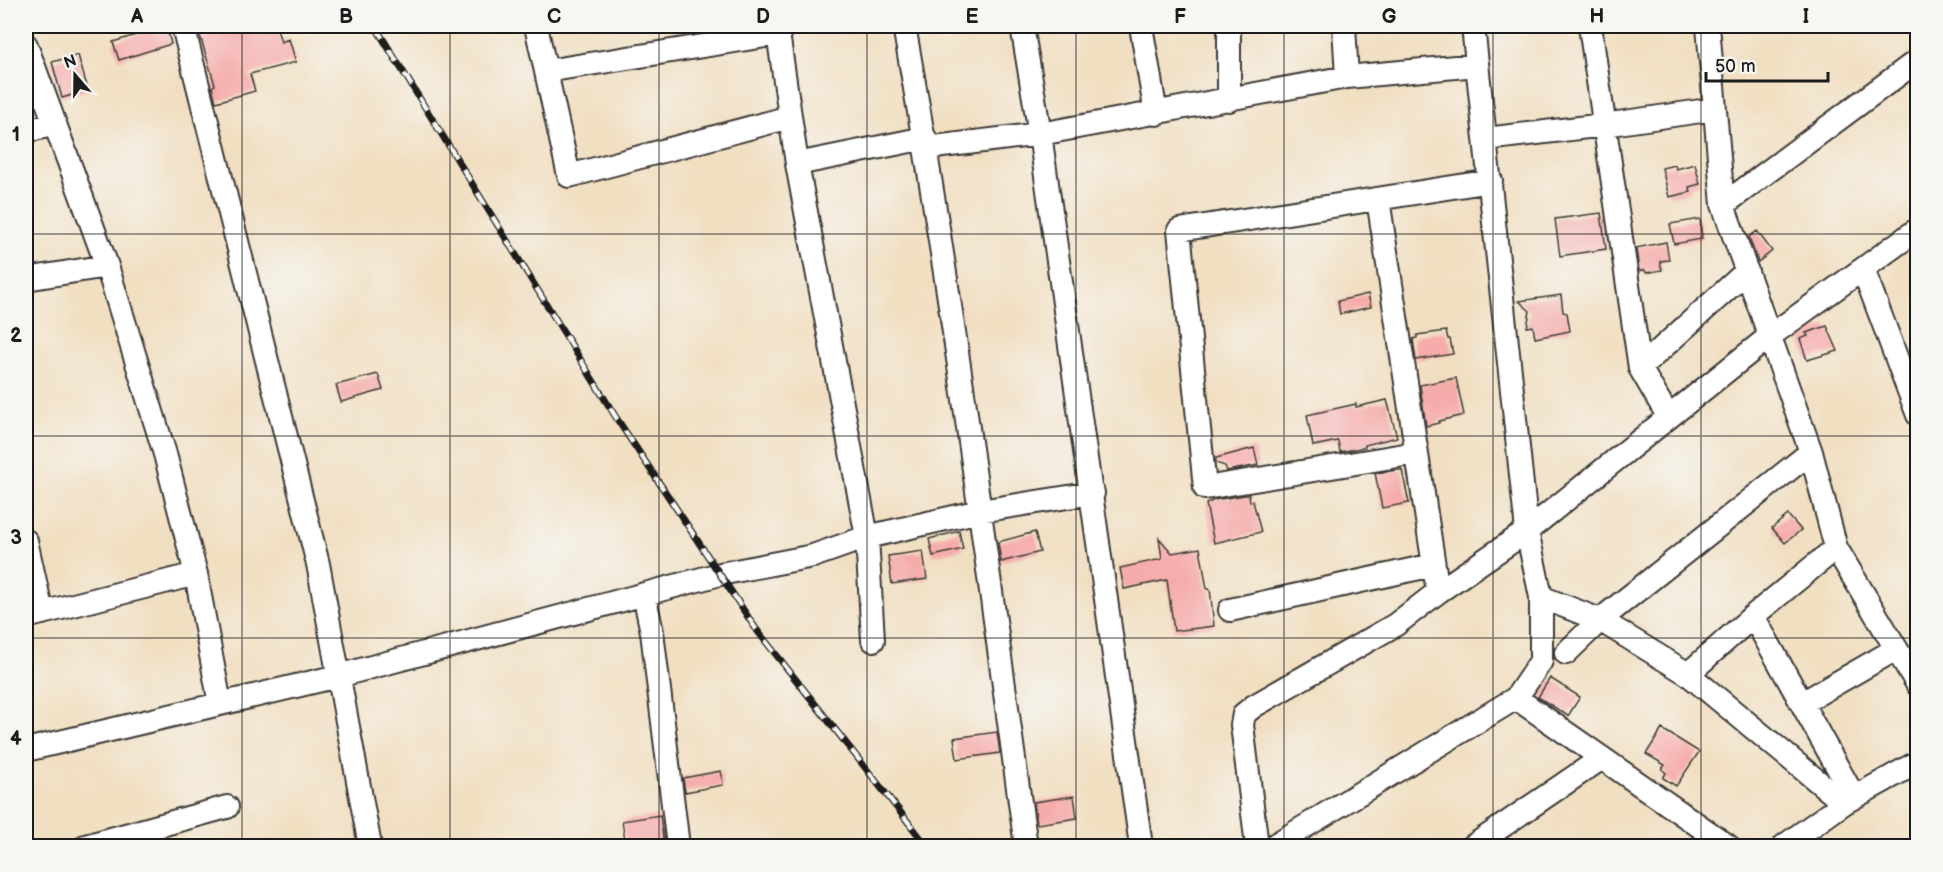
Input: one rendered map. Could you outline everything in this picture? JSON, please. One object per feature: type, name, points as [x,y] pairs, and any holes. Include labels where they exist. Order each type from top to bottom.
[{"type":"street","points":[[183,26],[318,564],[370,846]]},
{"type":"street","points":[[536,26],[569,176],[790,117]]},
{"type":"street","points":[[904,26],[926,143],[1026,846]]},
{"type":"street","points":[[1022,26],[1093,494],[1141,846]]},
{"type":"street","points":[[1141,26],[1156,114]]},
{"type":"street","points":[[1228,26],[1229,100]]},
{"type":"street","points":[[1344,26],[1347,77]]},
{"type":"street","points":[[1273,846],[1516,698],[1541,661],[1542,597],[1527,531],[1473,26]]},
{"type":"street","points":[[1590,26],[1640,368],[1668,417]]},
{"type":"street","points":[[1708,26],[1724,205],[1811,452],[1836,548],[1906,657],[1917,685]]},
{"type":"street","points":[[546,71],[724,34],[778,30],[797,164],[867,537],[873,640]]},
{"type":"street","points":[[26,45],[107,266],[165,454],[196,574],[220,704]]},
{"type":"street","points":[[1724,205],[1917,60]]},
{"type":"street","points":[[797,164],[926,143],[1040,134],[1347,77],[1477,65]]},
{"type":"street","points":[[1486,139],[1715,109]]},
{"type":"street","points":[[26,131],[55,124]]},
{"type":"street","points":[[1416,453],[1205,488],[1179,230],[1491,181]]},
{"type":"street","points":[[1378,199],[1438,592]]},
{"type":"street","points":[[1257,846],[1242,725],[1244,714],[1254,706],[1395,625],[1438,592],[1527,531],[1770,336],[1917,229]]},
{"type":"street","points":[[26,279],[107,266]]},
{"type":"street","points":[[1863,269],[1917,415]]},
{"type":"street","points":[[1640,368],[1747,272]]},
{"type":"street","points":[[1566,652],[1600,620],[1811,452]]},
{"type":"street","points":[[26,750],[338,675],[720,574],[813,556],[867,537],[980,511],[1093,494]]},
{"type":"street","points":[[26,541],[34,615],[196,574]]},
{"type":"street","points":[[1688,674],[1836,548]]},
{"type":"street","points":[[1230,610],[1433,565]]},
{"type":"street","points":[[644,594],[652,632],[678,846]]},
{"type":"street","points":[[1542,597],[1600,620],[1688,674],[1849,800]]},
{"type":"street","points":[[1754,616],[1802,703],[1849,800]]},
{"type":"street","points":[[1802,703],[1906,657]]},
{"type":"street","points":[[1516,698],[1602,758],[1700,839],[1728,846]]},
{"type":"street","points":[[1473,846],[1602,758]]},
{"type":"street","points":[[1784,846],[1849,800],[1917,762]]},
{"type":"street","points":[[85,846],[227,807]]},
{"type":"building","points":[[211,26],[276,26],[281,42],[289,39],[296,62],[250,74],[255,91],[216,102],[212,87],[215,85],[198,29]]},
{"type":"building","points":[[167,28],[171,44],[119,60],[113,42]]},
{"type":"building","points":[[78,55],[88,90],[62,98],[52,62]]},
{"type":"building","points":[[1695,164],[1700,184],[1689,187],[1691,192],[1669,197],[1662,168],[1675,165],[1676,169]]},
{"type":"building","points":[[1601,213],[1606,249],[1560,256],[1555,219]]},
{"type":"building","points":[[1700,219],[1702,239],[1674,244],[1670,224]]},
{"type":"building","points":[[1757,231],[1772,251],[1758,262],[1749,237]]},
{"type":"building","points":[[1666,242],[1669,260],[1660,261],[1662,270],[1646,273],[1645,270],[1639,271],[1636,248]]},
{"type":"building","points":[[1368,294],[1371,307],[1340,314],[1338,301]]},
{"type":"building","points":[[1561,295],[1563,312],[1567,313],[1570,331],[1535,338],[1533,326],[1527,327],[1530,311],[1519,301]]},
{"type":"building","points":[[1827,326],[1838,351],[1807,360],[1800,339],[1808,336],[1806,333]]},
{"type":"building","points":[[1446,331],[1453,354],[1416,360],[1413,339],[1417,338],[1417,335]]},
{"type":"building","points":[[378,374],[383,390],[341,402],[336,385]]},
{"type":"building","points":[[1456,378],[1464,415],[1426,426],[1420,385]]},
{"type":"building","points":[[1387,400],[1397,437],[1340,452],[1338,441],[1313,446],[1307,415]]},
{"type":"building","points":[[1254,448],[1258,465],[1227,471],[1225,466],[1216,463],[1216,458]]},
{"type":"building","points":[[1402,470],[1409,503],[1382,508],[1375,473]]},
{"type":"building","points":[[1249,495],[1250,502],[1253,501],[1261,532],[1214,543],[1206,504],[1214,500]]},
{"type":"building","points":[[1788,515],[1801,530],[1785,543],[1772,528]]},
{"type":"building","points":[[959,531],[963,549],[933,556],[929,539]]},
{"type":"building","points":[[1035,532],[1040,552],[1001,562],[998,542]]},
{"type":"building","points":[[1159,538],[1172,553],[1200,548],[1207,589],[1210,589],[1214,626],[1174,631],[1167,580],[1124,589],[1120,568],[1162,559]]},
{"type":"building","points":[[923,551],[927,579],[892,584],[888,556]]},
{"type":"building","points":[[1550,678],[1580,697],[1568,716],[1538,697]]},
{"type":"building","points":[[1662,729],[1699,752],[1676,786],[1663,778],[1666,773],[1662,769],[1665,765],[1646,754]]},
{"type":"building","points":[[997,732],[1000,753],[957,759],[954,738]]},
{"type":"building","points":[[721,771],[723,785],[685,792],[683,778]]},
{"type":"building","points":[[1074,796],[1077,818],[1037,824],[1034,802]]},
{"type":"building","points":[[660,815],[664,846],[626,846],[622,821]]},
{"type":"railway","points":[[375,26],[617,419],[756,629],[927,846]]}]
